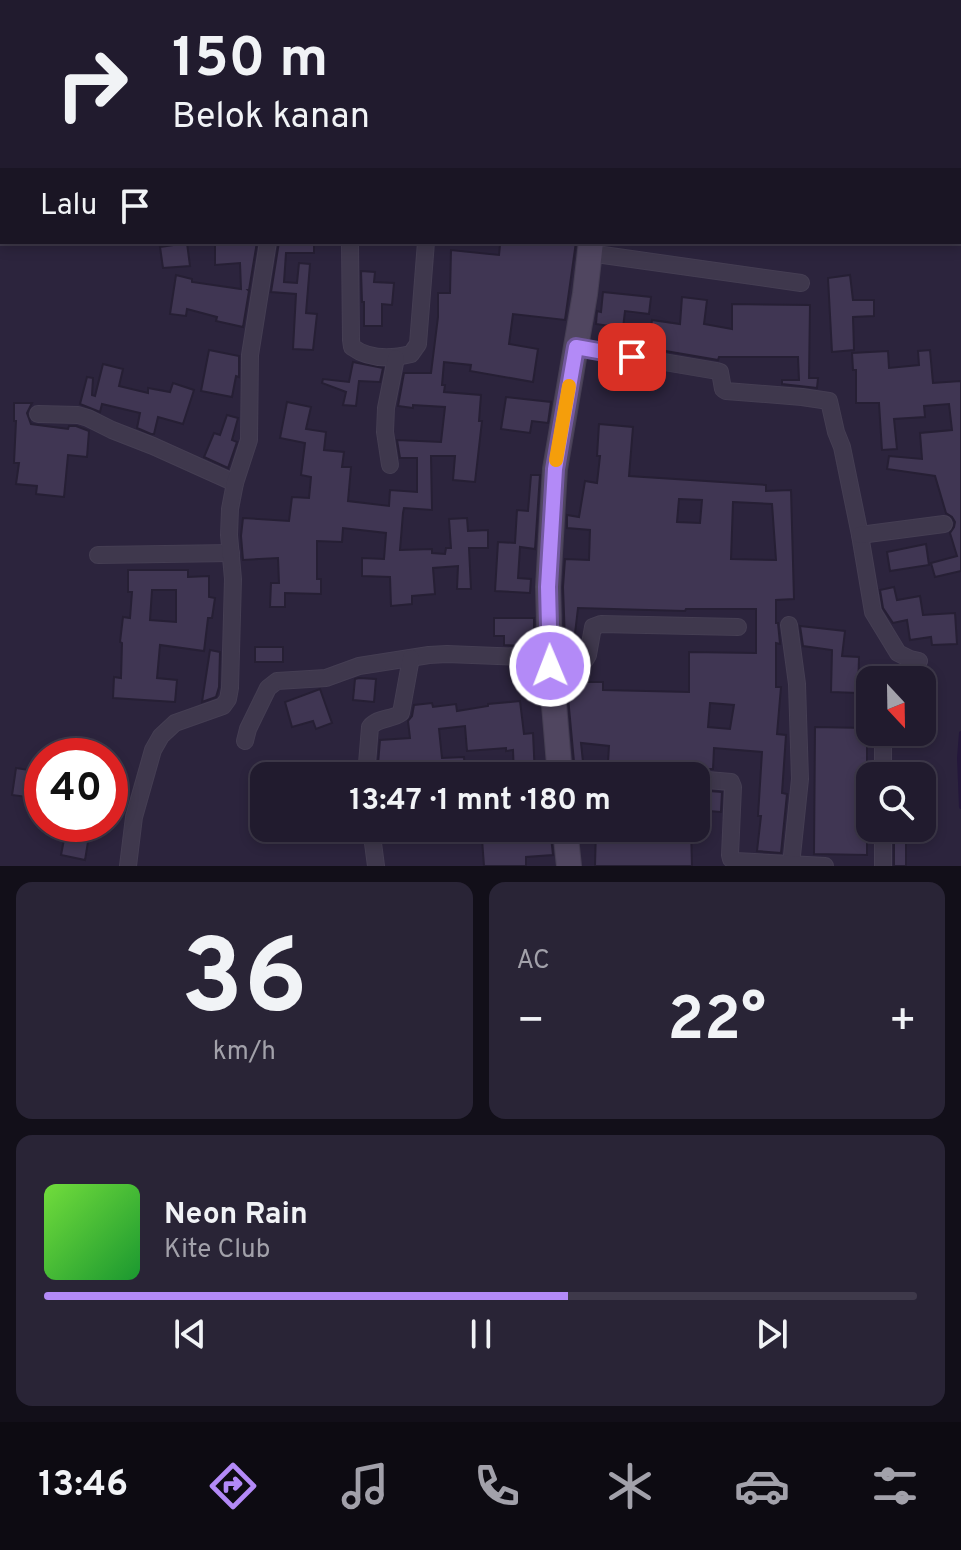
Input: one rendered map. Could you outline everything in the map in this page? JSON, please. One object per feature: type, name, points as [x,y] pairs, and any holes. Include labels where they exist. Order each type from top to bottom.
[{"type":"street","points":[[128,866],[134,817],[153,750],[161,736],[175,723],[223,706],[228,699],[233,579],[230,509],[249,440],[250,355],[268,244]]},
{"type":"street","points":[[350,244],[352,347],[366,355],[395,361],[411,354],[418,344],[426,244]]},
{"type":"street","points":[[559,762],[550,662],[548,587],[555,469],[590,247],[801,283]]},
{"type":"street","points":[[576,347],[717,371],[726,391],[829,401],[842,447],[873,612],[898,653],[919,661]]},
{"type":"street","points":[[390,465],[385,432],[386,408],[395,361]]},
{"type":"street","points":[[38,414],[88,418],[235,483]]},
{"type":"street","points":[[860,535],[944,524]]},
{"type":"street","points":[[98,555],[231,553]]},
{"type":"street","points":[[245,741],[272,683],[326,678],[359,666],[447,654],[550,662],[585,660],[593,627],[601,624],[738,627]]},
{"type":"street","points":[[789,625],[797,684],[800,779],[791,865]]},
{"type":"street","points":[[367,762],[370,727],[376,721],[401,713],[411,658]]},
{"type":"street","points":[[710,780],[731,782],[733,787],[731,859],[825,866]]},
{"type":"street","points":[[373,842],[376,866]]},
{"type":"street","points":[[566,842],[569,866]]},
{"type":"street","points":[[883,842],[883,866]]},
{"type":"building","points":[[187,244],[190,266],[163,268],[160,247]]},
{"type":"building","points":[[215,244],[257,244],[243,327],[216,321],[217,317],[187,309],[186,316],[170,314],[176,275],[192,279],[192,282],[241,289],[240,263],[215,265]]},
{"type":"building","points":[[279,244],[314,244],[314,253],[286,253],[284,282],[297,283],[299,263],[310,264],[306,313],[317,314],[313,350],[293,349],[296,294],[271,292]]},
{"type":"building","points":[[576,244],[565,320],[513,314],[509,344],[538,349],[533,382],[470,371],[471,365],[444,362],[444,392],[481,395],[479,421],[482,421],[475,482],[453,480],[455,456],[431,456],[432,510],[404,508],[403,513],[400,550],[432,549],[432,553],[445,554],[446,548],[451,548],[449,519],[467,518],[468,531],[488,530],[488,548],[469,548],[471,589],[457,589],[458,566],[433,568],[435,594],[412,596],[412,604],[391,606],[390,577],[362,576],[362,558],[384,559],[386,533],[343,528],[342,542],[317,541],[317,579],[321,579],[321,594],[285,593],[285,607],[270,607],[271,583],[279,583],[278,558],[243,560],[241,536],[243,518],[289,521],[292,497],[309,498],[311,477],[301,475],[305,443],[280,438],[287,402],[311,407],[306,429],[326,432],[324,450],[344,452],[342,467],[351,467],[348,501],[389,506],[390,490],[417,492],[417,458],[400,458],[397,440],[441,442],[445,407],[398,406],[404,373],[431,373],[438,293],[450,293],[451,250],[499,255],[500,245]]},
{"type":"building","points":[[361,271],[375,272],[374,282],[394,283],[392,305],[382,304],[382,326],[364,326]]},
{"type":"building","points":[[850,275],[853,300],[874,300],[874,316],[853,317],[854,350],[832,352],[828,278]]},
{"type":"building","points":[[603,292],[651,297],[649,314],[625,311],[623,328],[596,324]]},
{"type":"building","points":[[682,297],[707,300],[704,324],[732,329],[732,304],[810,305],[809,378],[818,378],[817,388],[782,384],[782,380],[799,380],[798,357],[719,357],[718,360],[648,348],[652,320],[680,324]]},
{"type":"building","points":[[209,350],[239,356],[239,377],[236,376],[232,397],[201,391]]},
{"type":"building","points":[[930,350],[933,383],[961,381],[961,571],[935,577],[931,563],[957,556],[950,533],[955,522],[946,513],[935,476],[887,469],[889,456],[922,459],[920,433],[952,430],[949,404],[924,406],[925,417],[894,419],[897,449],[882,450],[879,403],[856,403],[856,370],[853,370],[852,353],[888,351],[889,368],[919,365],[918,351]]},
{"type":"building","points":[[353,362],[383,368],[380,382],[359,381],[356,406],[343,405],[346,392],[322,383],[323,379],[349,382]]},
{"type":"building","points":[[103,364],[123,369],[119,386],[148,393],[148,388],[170,392],[173,383],[194,390],[183,424],[158,417],[154,434],[151,434],[137,428],[140,413],[102,404],[100,412],[80,404],[87,377],[93,378],[92,395],[95,396]]},
{"type":"building","points":[[506,397],[551,402],[548,423],[532,421],[530,433],[501,429]]},
{"type":"building","points":[[14,403],[32,403],[27,413],[31,424],[68,429],[69,426],[76,426],[89,431],[87,457],[68,455],[64,497],[36,494],[37,486],[16,484],[19,463],[14,463]]},
{"type":"building","points":[[227,415],[238,418],[232,440],[237,442],[228,468],[204,457],[214,433],[220,435]]},
{"type":"building","points":[[599,424],[633,427],[629,476],[766,485],[766,491],[791,490],[794,599],[776,600],[780,644],[776,643],[776,687],[781,687],[777,734],[786,735],[782,793],[787,794],[781,853],[757,851],[762,752],[714,748],[713,769],[710,769],[710,762],[608,762],[609,746],[581,743],[583,762],[574,762],[567,686],[603,682],[603,690],[689,692],[689,652],[756,653],[756,609],[578,608],[574,642],[565,641],[565,559],[589,560],[590,530],[567,528],[567,515],[579,517],[585,481],[597,483],[600,456],[597,456]],"holes":[[[679,499],[702,500],[700,523],[677,522]],[[733,502],[772,504],[776,560],[731,559]],[[710,703],[734,705],[730,729],[708,727]]]},
{"type":"building","points":[[531,475],[540,475],[535,549],[520,547],[518,578],[531,579],[530,593],[495,591],[498,542],[515,543],[517,510],[528,511]]},
{"type":"building","points":[[926,544],[929,565],[890,571],[887,552]]},
{"type":"building","points":[[128,570],[188,570],[188,577],[209,576],[209,597],[215,598],[212,618],[208,618],[204,651],[160,645],[157,678],[177,680],[175,702],[113,698],[114,677],[121,678],[123,617],[130,618],[132,592],[128,592]],"holes":[[[152,590],[176,590],[176,622],[150,620]]]},
{"type":"building","points":[[894,587],[897,600],[920,596],[923,615],[955,613],[957,644],[932,645],[931,637],[910,640],[907,620],[893,623],[883,608],[880,590]]},
{"type":"building","points":[[494,618],[534,618],[534,636],[526,636],[526,646],[504,645],[504,636],[494,636]]},
{"type":"building","points":[[800,626],[845,631],[842,656],[859,657],[856,693],[831,692],[832,650],[803,646]]},
{"type":"building","points":[[255,647],[283,647],[283,662],[255,662]]},
{"type":"building","points":[[210,650],[220,652],[219,687],[216,697],[202,702]]},
{"type":"building","points":[[355,679],[376,679],[374,702],[353,700]]},
{"type":"building","points":[[320,689],[332,723],[316,729],[313,721],[292,727],[285,702]]},
{"type":"building","points":[[520,701],[524,734],[533,733],[534,762],[513,762],[513,750],[506,751],[506,748],[467,751],[465,726],[439,729],[442,758],[464,757],[464,762],[378,762],[380,740],[410,738],[408,721],[414,705],[432,703],[433,707],[456,704],[457,711]]},
{"type":"building","points":[[815,727],[856,728],[856,746],[867,746],[867,762],[856,762],[856,842],[867,842],[867,855],[814,854]]},
{"type":"building","points":[[16,768],[24,769],[24,797],[12,795]]},
{"type":"building","points":[[710,791],[722,792],[721,812],[710,811]]},
{"type":"building","points":[[64,842],[88,842],[85,860],[61,855]]},
{"type":"building","points":[[482,842],[552,842],[553,855],[526,857],[526,866],[484,866]]},
{"type":"building","points":[[596,842],[691,842],[692,866],[595,866]]},
{"type":"building","points":[[894,842],[906,842],[906,866],[894,866]]},
{"type":"waterway","points":[[961,733],[961,807]]},
{"type":"slow traffic","points":[[556,460],[569,386]]},
{"type":"route","points":[[550,666],[548,587],[555,469],[576,347],[632,357]]}]
